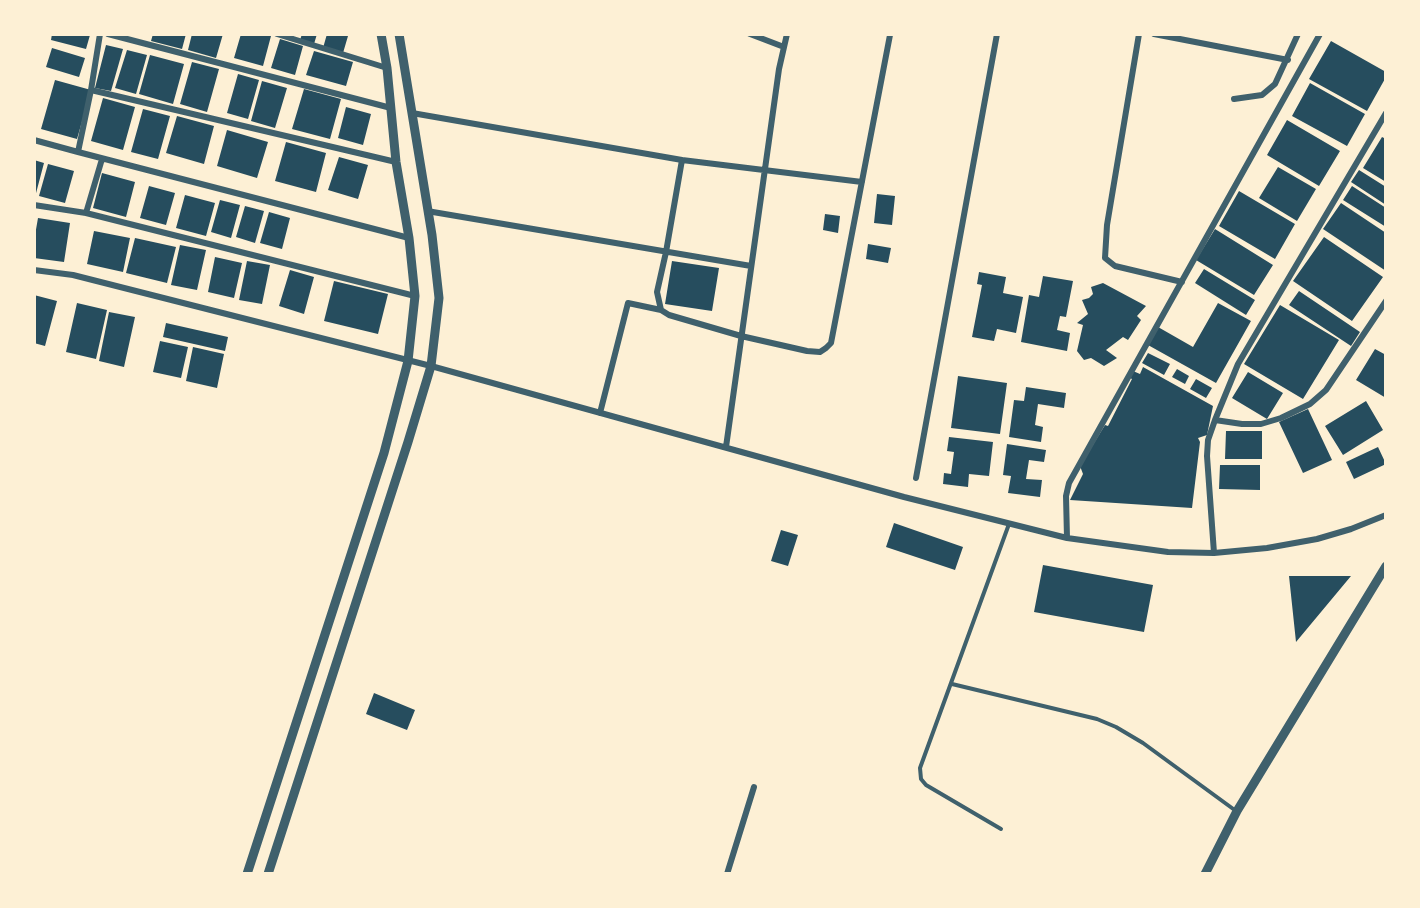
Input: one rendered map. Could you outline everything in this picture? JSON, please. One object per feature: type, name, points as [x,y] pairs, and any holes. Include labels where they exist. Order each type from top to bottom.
[{"type":"street","points":[[78,152],[100,34]]},
{"type":"street","points":[[108,34],[391,108]]},
{"type":"street","points":[[277,34],[387,68]]},
{"type":"street","points":[[247,873],[384,453],[408,361],[416,296],[396,162],[387,68],[381,34]]},
{"type":"street","points":[[268,873],[431,366],[439,298],[432,235],[399,34]]},
{"type":"street","points":[[750,34],[784,47]]},
{"type":"street","points":[[726,447],[764,170],[787,34]]},
{"type":"street","points":[[916,478],[997,34]]},
{"type":"street","points":[[1139,34],[1107,225],[1105,258],[1115,266],[1182,282]]},
{"type":"street","points":[[1154,34],[1288,60]]},
{"type":"street","points":[[1234,99],[1262,95],[1275,84],[1298,34]]},
{"type":"street","points":[[1067,538],[1066,496],[1069,483],[1320,34]]},
{"type":"street","points":[[600,413],[628,303],[661,310],[669,315],[741,336],[807,351],[820,352],[831,343],[890,35]]},
{"type":"street","points":[[91,90],[396,162]]},
{"type":"street","points":[[1214,553],[1207,456],[1208,440],[1215,420],[1238,364],[1386,112]]},
{"type":"street","points":[[412,113],[682,160],[861,182]]},
{"type":"street","points":[[34,140],[409,238]]},
{"type":"street","points":[[87,213],[102,159]]},
{"type":"street","points":[[661,310],[657,292],[682,160]]},
{"type":"street","points":[[34,205],[87,213],[416,296]]},
{"type":"street","points":[[427,211],[751,266]]},
{"type":"street","points":[[34,270],[73,275],[431,366],[904,497],[1067,538],[1168,552],[1214,553],[1267,548],[1317,539],[1386,515]]},
{"type":"street","points":[[1215,420],[1261,424],[1281,418],[1310,404],[1326,390],[1386,301]]},
{"type":"street","points":[[1205,873],[1237,811],[1386,566]]},
{"type":"street","points":[[727,873],[754,787]]},
{"type":"lane","points":[[1001,829],[926,785],[921,779],[922,759],[952,684],[1009,524]]},
{"type":"lane","points":[[952,684],[1097,719],[1116,727],[1143,743],[1237,811]]},
{"type":"building","points":[[52,34],[90,35],[86,49],[51,40]]},
{"type":"building","points":[[153,34],[186,34],[182,49],[151,41]]},
{"type":"building","points":[[192,34],[223,34],[216,58],[188,50]]},
{"type":"building","points":[[241,34],[271,36],[263,66],[234,58]]},
{"type":"building","points":[[302,34],[317,34],[314,44],[300,40]]},
{"type":"building","points":[[327,34],[348,36],[343,53],[323,48]]},
{"type":"building","points":[[280,39],[303,46],[295,75],[271,68]]},
{"type":"building","points":[[1331,41],[1386,72],[1386,77],[1367,111],[1309,79]]},
{"type":"building","points":[[106,45],[123,49],[111,91],[95,88]]},
{"type":"building","points":[[52,48],[85,58],[79,77],[46,67]]},
{"type":"building","points":[[127,50],[147,55],[136,94],[115,88]]},
{"type":"building","points":[[314,51],[353,62],[346,86],[306,75]]},
{"type":"building","points":[[150,55],[184,64],[173,104],[139,94]]},
{"type":"building","points":[[192,62],[219,69],[207,112],[180,104]]},
{"type":"building","points":[[238,74],[259,80],[248,119],[227,113]]},
{"type":"building","points":[[55,80],[91,90],[77,139],[41,129]]},
{"type":"building","points":[[262,81],[287,88],[275,128],[251,121]]},
{"type":"building","points":[[1310,83],[1365,114],[1347,146],[1292,116]]},
{"type":"building","points":[[304,89],[341,99],[330,139],[292,129]]},
{"type":"building","points":[[103,98],[135,107],[123,150],[91,141]]},
{"type":"building","points":[[346,107],[371,114],[363,145],[338,138]]},
{"type":"building","points":[[143,109],[170,116],[158,159],[131,152]]},
{"type":"building","points":[[177,116],[214,126],[204,164],[166,153]]},
{"type":"building","points":[[1287,120],[1340,151],[1319,186],[1267,155]]},
{"type":"building","points":[[227,130],[268,142],[257,178],[217,166]]},
{"type":"building","points":[[1382,137],[1386,139],[1386,182],[1363,168]]},
{"type":"building","points":[[286,142],[326,153],[316,192],[275,181]]},
{"type":"building","points":[[339,157],[368,165],[358,199],[328,190]]},
{"type":"building","points":[[34,160],[44,163],[35,197],[34,197]]},
{"type":"building","points":[[48,164],[74,171],[65,203],[39,196]]},
{"type":"building","points":[[1278,167],[1316,189],[1297,221],[1259,198]]},
{"type":"building","points":[[1359,170],[1386,187],[1386,205],[1351,182]]},
{"type":"building","points":[[102,173],[135,182],[126,217],[93,208]]},
{"type":"building","points":[[149,186],[175,193],[166,225],[140,218]]},
{"type":"building","points":[[1352,186],[1386,208],[1386,227],[1343,200]]},
{"type":"building","points":[[1239,191],[1295,224],[1275,259],[1219,226]]},
{"type":"building","points":[[877,194],[895,196],[892,225],[874,223]]},
{"type":"building","points":[[185,195],[215,203],[206,236],[176,228]]},
{"type":"building","points":[[220,200],[240,205],[231,238],[211,232]]},
{"type":"building","points":[[1341,203],[1386,233],[1386,271],[1323,229]]},
{"type":"building","points":[[245,206],[264,211],[255,243],[236,237]]},
{"type":"building","points":[[269,212],[290,218],[282,249],[260,243]]},
{"type":"building","points":[[825,214],[840,216],[838,233],[823,230]]},
{"type":"building","points":[[38,218],[70,223],[64,262],[34,258]]},
{"type":"building","points":[[1215,229],[1273,265],[1254,295],[1196,260]]},
{"type":"building","points":[[94,231],[130,238],[123,272],[87,264]]},
{"type":"building","points":[[1324,237],[1383,277],[1352,321],[1293,281]]},
{"type":"building","points":[[135,238],[176,247],[167,283],[126,273]]},
{"type":"building","points":[[868,244],[891,248],[888,263],[866,259]]},
{"type":"building","points":[[180,245],[206,250],[197,290],[171,285]]},
{"type":"building","points":[[215,257],[242,263],[234,298],[208,292]]},
{"type":"building","points":[[247,261],[270,265],[262,304],[239,300]]},
{"type":"building","points":[[672,261],[719,268],[712,311],[665,304]]},
{"type":"building","points":[[1204,269],[1255,300],[1246,315],[1195,283]]},
{"type":"building","points":[[290,270],[314,277],[304,314],[279,306]]},
{"type":"building","points":[[979,272],[1006,277],[1003,293],[1023,297],[1016,333],[997,329],[994,341],[972,337],[982,285],[977,284]]},
{"type":"building","points":[[1043,276],[1073,281],[1066,317],[1060,316],[1057,330],[1070,333],[1067,351],[1021,342],[1029,295],[1039,297]]},
{"type":"building","points":[[334,281],[388,294],[378,334],[324,321]]},
{"type":"building","points":[[1103,283],[1146,306],[1137,316],[1141,320],[1128,340],[1123,337],[1106,350],[1117,358],[1104,366],[1091,358],[1084,360],[1077,351],[1083,325],[1077,323],[1088,314],[1082,300],[1093,294],[1091,287]]},
{"type":"building","points":[[1299,291],[1360,332],[1351,346],[1289,305]]},
{"type":"building","points":[[34,295],[57,301],[45,346],[34,343]]},
{"type":"building","points":[[77,303],[107,310],[96,359],[66,352]]},
{"type":"building","points":[[1218,303],[1251,321],[1216,383],[1148,345],[1158,327],[1193,347]]},
{"type":"building","points":[[1280,305],[1339,340],[1303,399],[1244,364]]},
{"type":"building","points":[[109,312],[135,317],[124,367],[99,361]]},
{"type":"building","points":[[166,323],[228,337],[225,351],[163,337]]},
{"type":"building","points":[[160,341],[188,347],[181,378],[153,372]]},
{"type":"building","points":[[193,347],[224,354],[217,388],[186,381]]},
{"type":"building","points":[[1375,349],[1386,355],[1386,398],[1356,380]]},
{"type":"building","points":[[1148,353],[1170,364],[1164,375],[1142,363]]},
{"type":"building","points":[[1143,367],[1213,406],[1207,435],[1198,438],[1200,442],[1192,508],[1070,500],[1083,474],[1080,466],[1105,425],[1108,426],[1132,379],[1130,378],[1133,371],[1140,374]]},
{"type":"building","points":[[1177,369],[1189,376],[1185,384],[1172,377]]},
{"type":"building","points":[[1248,372],[1283,393],[1267,419],[1232,398]]},
{"type":"building","points":[[958,376],[1007,383],[1000,434],[951,428]]},
{"type":"building","points":[[1196,379],[1212,388],[1206,398],[1190,389]]},
{"type":"building","points":[[1026,387],[1066,393],[1064,408],[1038,404],[1035,425],[1043,427],[1041,442],[1009,437],[1014,400],[1024,401]]},
{"type":"building","points":[[1366,401],[1383,430],[1343,455],[1325,426]]},
{"type":"building","points":[[1308,409],[1332,460],[1303,473],[1279,422]]},
{"type":"building","points":[[1226,431],[1262,431],[1262,459],[1225,459]]},
{"type":"building","points":[[949,437],[993,442],[989,476],[969,474],[968,487],[943,484],[944,473],[951,474],[954,452],[947,451]]},
{"type":"building","points":[[1007,444],[1046,450],[1044,462],[1029,460],[1026,479],[1042,480],[1040,497],[1008,493],[1011,476],[1003,475]]},
{"type":"building","points":[[1378,447],[1386,464],[1354,479],[1346,462]]},
{"type":"building","points":[[1220,465],[1260,465],[1260,490],[1219,489]]},
{"type":"building","points":[[894,523],[963,547],[955,570],[886,547]]},
{"type":"building","points":[[781,530],[798,535],[788,566],[771,561]]},
{"type":"building","points":[[1043,565],[1153,585],[1144,632],[1034,612]]},
{"type":"building","points":[[1289,576],[1351,576],[1296,642]]},
{"type":"building","points":[[374,693],[415,710],[407,730],[366,714]]}]
